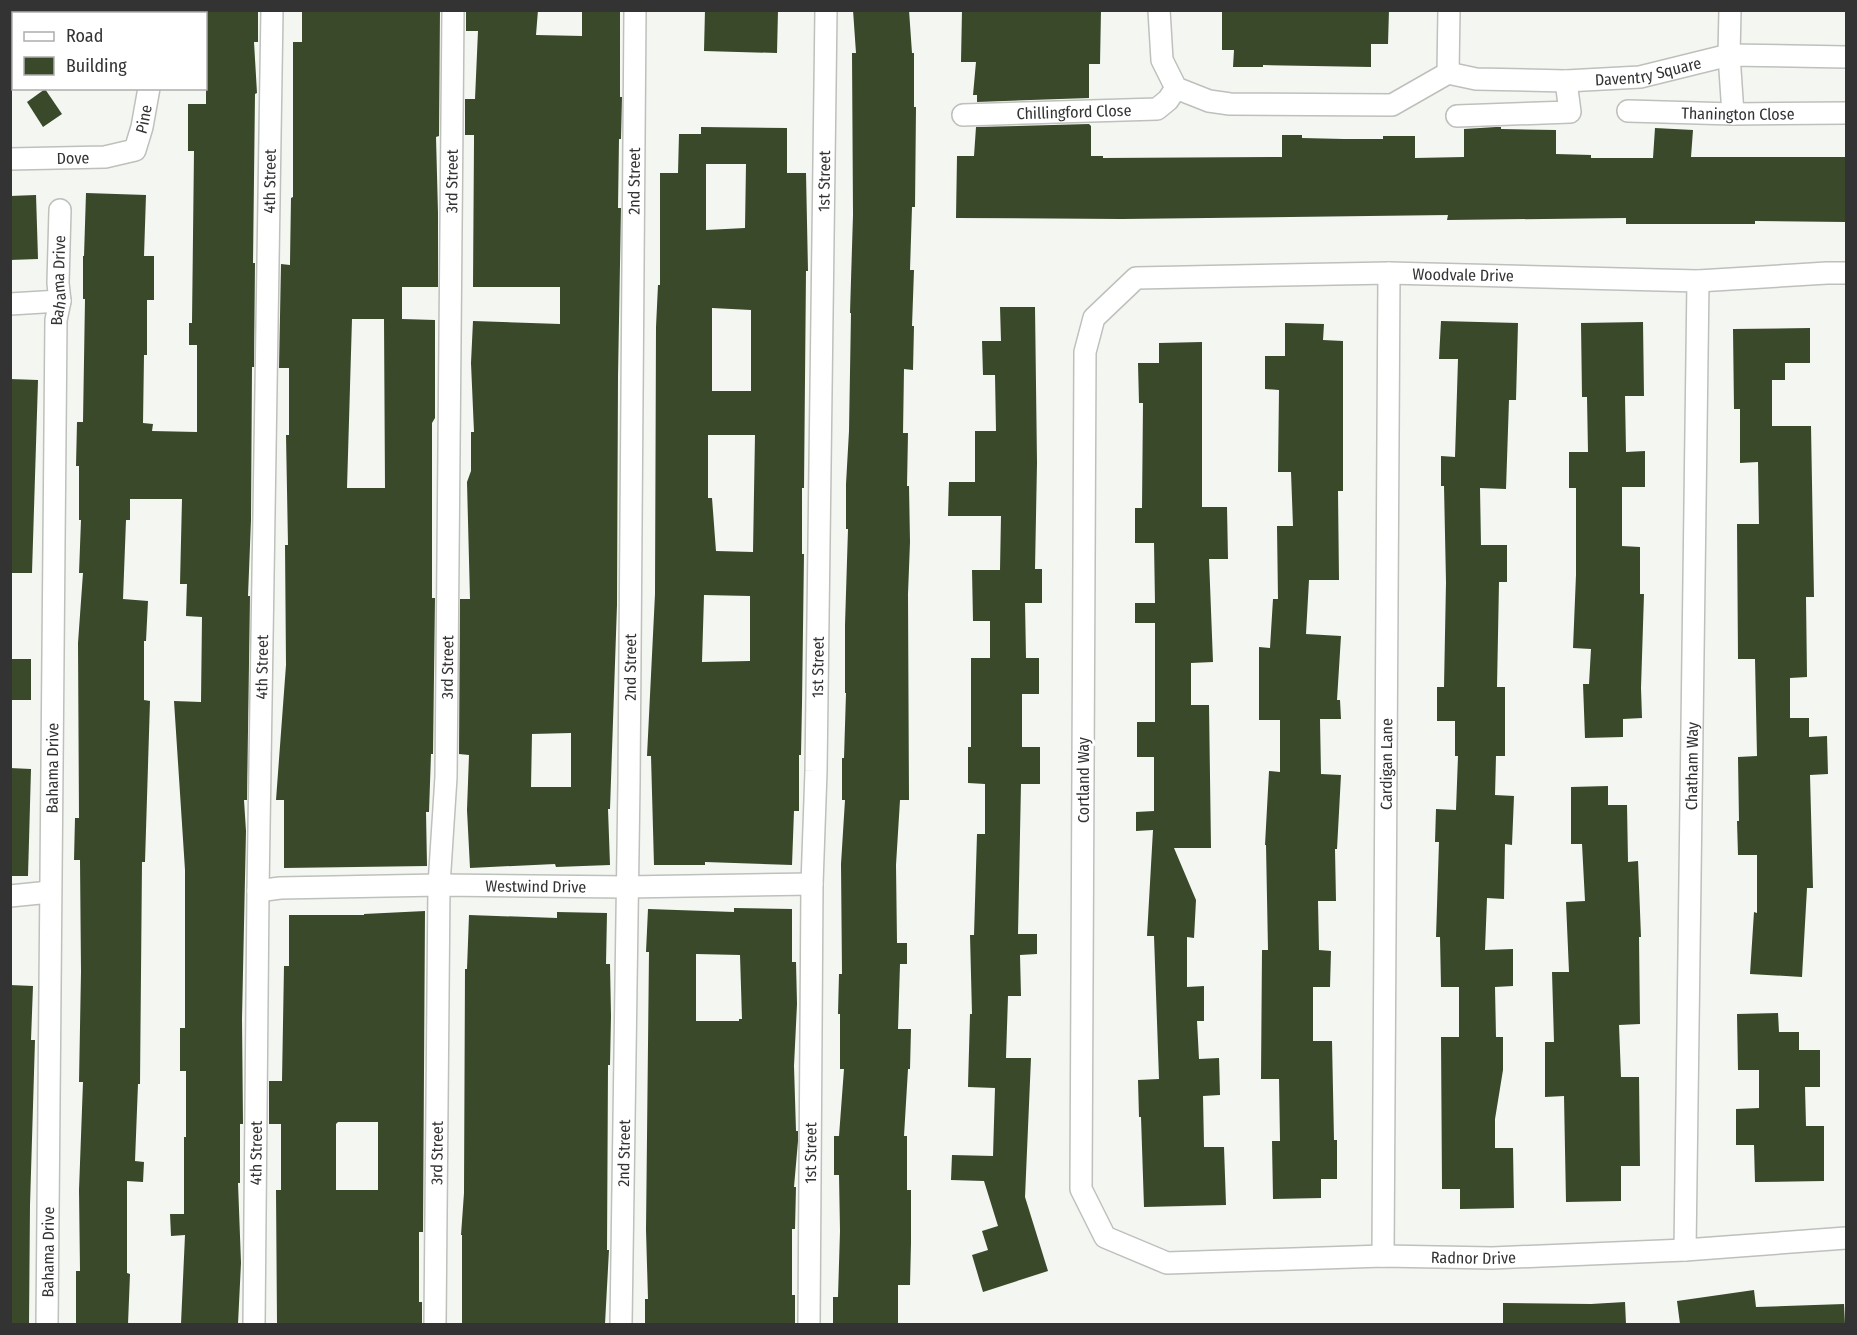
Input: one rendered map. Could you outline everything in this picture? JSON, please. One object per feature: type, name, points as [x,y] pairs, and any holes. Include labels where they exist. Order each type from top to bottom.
[{"type":"street","name":"4th Street","points":[[254,1324],[258,891],[272,10]]},
{"type":"street","name":"3rd Street","points":[[435,1324],[439,885],[446,777],[453,10]]},
{"type":"street","name":"2nd Street","points":[[621,1324],[629,782],[635,10]]},
{"type":"street","name":"1st Street","points":[[809,1324],[812,884],[816,771],[826,10]]},
{"type":"street","points":[[1159,10],[1162,60],[1176,88],[1209,101],[1230,104],[1392,105],[1448,73],[1449,10]]},
{"type":"street","points":[[1730,10],[1729,55],[1734,114]]},
{"type":"street","name":"Daventry Square","points":[[1448,73],[1476,79],[1566,81],[1640,76],[1729,55],[1846,57]]},
{"type":"street","points":[[1457,116],[1570,112],[1566,81]]},
{"type":"street","name":"Chillingford Close","points":[[963,115],[1157,109],[1168,100],[1176,88]]},
{"type":"street","name":"Pine","points":[[135,150],[149,90]]},
{"type":"street","name":"Thanington Close","points":[[1628,111],[1734,114],[1846,113]]},
{"type":"street","name":"Dove","points":[[10,159],[105,157],[135,150]]},
{"type":"street","name":"Bahama Drive","points":[[47,1324],[56,320],[60,302],[58,283],[60,210]]},
{"type":"street","name":"Woodvale Drive","points":[[1094,318],[1136,278],[1389,273],[1698,281],[1846,273]]},
{"type":"street","name":"Cardigan Lane","points":[[1383,1256],[1389,273]]},
{"type":"street","name":"Chatham Way","points":[[1685,1250],[1698,281]]},
{"type":"street","points":[[10,304],[60,302]]},
{"type":"street","name":"Cortland Way","points":[[1094,318],[1085,352],[1081,1189],[1105,1237]]},
{"type":"street","name":"Westwind Drive","points":[[258,891],[280,888],[439,885],[626,887],[812,884]]},
{"type":"street","points":[[10,897],[50,892]]},
{"type":"street","name":"Radnor Drive","points":[[1105,1237],[1167,1263],[1383,1256],[1492,1258],[1685,1250],[1846,1238]]},
{"type":"building","points":[[206,10],[258,10],[258,42],[254,42],[257,93],[255,94],[253,263],[255,263],[254,367],[252,367],[248,596],[250,596],[247,800],[244,800],[246,831],[242,1019],[243,1124],[240,1124],[240,1183],[238,1183],[241,1263],[238,1324],[181,1324],[185,1235],[171,1236],[170,1214],[184,1214],[184,1137],[186,1137],[186,1071],[180,1071],[180,1028],[185,1028],[185,870],[174,701],[201,702],[202,617],[186,616],[187,584],[180,584],[182,499],[130,499],[130,520],[126,520],[123,599],[148,601],[146,641],[144,641],[144,700],[150,701],[145,862],[142,862],[140,1084],[138,1084],[135,1161],[144,1162],[143,1182],[127,1181],[127,1273],[130,1274],[128,1324],[76,1324],[76,1271],[80,1271],[79,1190],[83,1082],[79,1082],[80,860],[74,860],[75,818],[79,818],[78,643],[83,573],[79,573],[81,520],[79,520],[79,466],[76,466],[77,422],[83,422],[85,299],[83,299],[83,256],[86,193],[146,195],[144,256],[154,256],[154,300],[147,300],[143,423],[153,424],[152,431],[197,432],[197,345],[189,345],[189,323],[192,323],[194,151],[188,151],[188,104],[206,104]]},
{"type":"building","points":[[302,10],[440,10],[439,136],[436,137],[438,287],[402,287],[402,319],[435,320],[435,418],[432,423],[432,598],[435,598],[433,754],[431,754],[429,812],[426,812],[427,866],[284,868],[284,800],[276,800],[286,665],[285,545],[288,545],[286,435],[289,435],[289,368],[279,368],[281,264],[290,265],[291,198],[293,197],[293,42],[302,42]],"holes":[[[352,319],[384,319],[385,488],[347,488]]]},
{"type":"building","points":[[466,10],[538,10],[536,35],[582,36],[582,10],[620,10],[620,97],[622,97],[618,208],[621,208],[617,605],[610,809],[608,809],[610,865],[556,867],[555,864],[470,868],[467,810],[469,755],[459,754],[460,599],[470,599],[467,482],[471,471],[471,432],[474,432],[471,363],[473,321],[560,324],[560,287],[473,287],[474,135],[465,135],[465,99],[475,99],[478,31],[466,31]],"holes":[[[571,733],[571,787],[531,787],[532,734]]]},
{"type":"building","points":[[705,10],[778,10],[777,53],[704,51]]},
{"type":"building","points":[[853,10],[909,10],[912,53],[914,53],[914,107],[916,107],[915,207],[912,207],[910,270],[914,270],[913,370],[904,369],[903,433],[908,433],[907,486],[909,486],[910,542],[909,800],[900,800],[896,865],[897,943],[907,943],[907,964],[900,964],[898,1029],[911,1029],[904,1136],[907,1136],[907,1190],[911,1190],[911,1243],[910,1285],[898,1285],[898,1324],[833,1324],[833,1297],[838,1297],[840,1231],[839,1175],[834,1175],[834,1136],[839,1136],[844,1069],[840,1069],[840,1014],[838,1014],[839,974],[842,974],[841,864],[845,800],[842,800],[842,758],[844,758],[846,693],[845,625],[848,529],[846,529],[846,484],[853,215],[852,53],[856,53]]},
{"type":"building","points":[[962,10],[1101,10],[1100,64],[1089,64],[1089,98],[977,102],[977,95],[973,95],[976,62],[961,62]]},
{"type":"building","points":[[1222,10],[1389,10],[1388,44],[1371,44],[1371,67],[1263,65],[1263,67],[1233,67],[1234,50],[1222,50]]},
{"type":"building","points":[[46,90],[62,114],[43,127],[27,102]]},
{"type":"building","points":[[1089,124],[1091,126],[1091,156],[1103,156],[1103,158],[1282,157],[1282,135],[1344,139],[1415,136],[1415,158],[1464,157],[1464,129],[1501,127],[1501,129],[1556,130],[1556,154],[1591,155],[1591,158],[1653,158],[1655,128],[1693,130],[1691,157],[1846,157],[1846,222],[1755,221],[1755,224],[1626,224],[1626,218],[1447,220],[1448,215],[1122,219],[956,218],[957,156],[974,156],[976,127]]},
{"type":"building","points":[[701,127],[787,128],[787,173],[806,173],[808,271],[806,271],[804,488],[802,488],[802,554],[804,554],[801,755],[799,755],[799,811],[794,811],[792,865],[705,862],[705,865],[654,865],[651,756],[647,756],[655,594],[656,327],[658,285],[660,285],[660,173],[678,173],[679,134],[701,134]],"holes":[[[706,164],[746,164],[745,228],[706,230]],[[712,308],[751,310],[751,391],[712,391]],[[708,435],[755,435],[753,552],[716,551],[712,498],[708,498]],[[704,595],[750,596],[750,661],[702,662]]]},
{"type":"building","points":[[36,195],[38,259],[10,260],[10,196]]},
{"type":"building","points":[[1000,307],[1035,307],[1037,463],[1035,569],[1042,569],[1042,603],[1025,603],[1026,658],[1039,658],[1039,694],[1022,694],[1022,747],[1040,747],[1040,784],[1021,784],[1018,934],[1037,934],[1037,954],[1020,955],[1021,996],[1008,996],[1006,1058],[1031,1058],[1025,1197],[1048,1271],[983,1292],[972,1255],[988,1250],[982,1231],[998,1226],[984,1181],[951,1180],[952,1155],[993,1156],[995,1088],[968,1087],[970,1014],[972,1014],[970,935],[974,935],[977,834],[985,834],[985,784],[968,783],[968,747],[971,747],[971,658],[990,658],[990,621],[973,621],[972,570],[1000,570],[1001,516],[948,516],[949,482],[975,482],[975,431],[996,431],[995,375],[983,375],[982,341],[1001,341]]},
{"type":"building","points":[[1441,321],[1518,323],[1516,400],[1509,400],[1506,489],[1480,488],[1481,545],[1507,545],[1507,582],[1499,582],[1497,687],[1505,687],[1505,756],[1496,756],[1495,795],[1514,796],[1512,845],[1505,844],[1504,899],[1487,898],[1485,950],[1513,949],[1513,986],[1495,987],[1496,1037],[1503,1037],[1503,1070],[1495,1119],[1495,1148],[1513,1148],[1514,1208],[1460,1209],[1460,1189],[1442,1189],[1441,1037],[1459,1037],[1459,987],[1441,987],[1440,937],[1436,937],[1439,842],[1435,842],[1436,809],[1456,810],[1458,756],[1455,756],[1455,721],[1437,721],[1437,687],[1444,687],[1446,582],[1444,486],[1441,486],[1441,456],[1455,457],[1458,359],[1439,359]]},
{"type":"building","points":[[1643,322],[1644,396],[1625,396],[1626,452],[1645,451],[1645,487],[1622,487],[1622,546],[1640,547],[1640,594],[1644,594],[1642,718],[1623,719],[1623,737],[1585,738],[1583,684],[1589,684],[1591,649],[1573,648],[1576,488],[1569,488],[1569,452],[1588,452],[1587,397],[1582,397],[1581,323]]},
{"type":"building","points":[[1285,323],[1324,324],[1323,340],[1343,341],[1343,491],[1338,491],[1339,580],[1309,580],[1306,634],[1341,636],[1337,700],[1340,700],[1341,719],[1320,719],[1321,774],[1341,775],[1337,849],[1335,849],[1336,901],[1318,901],[1319,950],[1331,951],[1330,987],[1313,987],[1313,1041],[1332,1041],[1337,1179],[1321,1179],[1321,1198],[1273,1199],[1272,1141],[1280,1141],[1279,1079],[1261,1079],[1262,950],[1268,950],[1265,845],[1269,771],[1280,772],[1280,720],[1259,720],[1259,647],[1270,648],[1273,599],[1278,599],[1277,526],[1293,526],[1291,472],[1278,472],[1279,390],[1265,389],[1265,356],[1285,356]]},
{"type":"building","points":[[1810,328],[1810,363],[1785,363],[1785,380],[1772,380],[1772,426],[1811,426],[1814,597],[1806,597],[1807,677],[1790,678],[1790,718],[1809,718],[1809,737],[1827,736],[1828,774],[1810,775],[1813,888],[1807,888],[1802,977],[1750,974],[1754,912],[1757,913],[1757,855],[1738,855],[1738,757],[1757,756],[1755,659],[1738,659],[1737,524],[1759,524],[1758,462],[1740,463],[1740,409],[1734,409],[1733,329]]},
{"type":"building","points":[[1202,342],[1202,507],[1227,507],[1228,559],[1209,559],[1213,662],[1191,663],[1191,705],[1209,705],[1211,848],[1174,848],[1196,900],[1194,938],[1187,937],[1187,987],[1204,986],[1204,1021],[1197,1021],[1199,1059],[1219,1058],[1220,1095],[1203,1096],[1204,1147],[1224,1147],[1226,1205],[1144,1207],[1138,1080],[1159,1079],[1154,936],[1147,936],[1153,830],[1136,831],[1136,812],[1154,811],[1154,757],[1137,757],[1137,722],[1155,722],[1155,623],[1135,623],[1135,603],[1155,603],[1154,543],[1135,543],[1135,508],[1142,508],[1143,403],[1139,403],[1138,363],[1159,363],[1159,343]]},
{"type":"building","points":[[10,379],[38,380],[32,573],[10,573]]},
{"type":"building","points":[[10,659],[31,659],[31,700],[10,700]]},
{"type":"building","points":[[10,768],[31,769],[28,876],[10,876]]},
{"type":"building","points":[[1608,786],[1608,805],[1627,805],[1628,862],[1638,861],[1641,937],[1639,937],[1640,1024],[1619,1025],[1621,1077],[1639,1077],[1640,1166],[1621,1166],[1621,1201],[1566,1202],[1564,1096],[1545,1097],[1545,1042],[1554,1042],[1552,972],[1569,972],[1566,902],[1585,901],[1582,844],[1571,844],[1571,787]]},
{"type":"building","points":[[734,908],[792,909],[792,962],[796,962],[797,1004],[794,1066],[796,1131],[798,1131],[794,1187],[796,1187],[795,1229],[792,1229],[792,1295],[795,1295],[795,1324],[645,1324],[645,1299],[648,1299],[646,1230],[649,952],[646,952],[648,909],[734,912]],"holes":[[[696,954],[740,955],[742,1019],[739,1021],[696,1021]]]},
{"type":"building","points":[[425,911],[423,1232],[419,1232],[419,1302],[422,1302],[422,1324],[277,1324],[276,1190],[281,1190],[281,1124],[269,1124],[269,1081],[282,1081],[284,966],[289,966],[289,915]],"holes":[[[338,1122],[378,1122],[378,1190],[336,1190],[336,1124]]]},
{"type":"building","points":[[557,912],[607,913],[606,964],[610,964],[611,1016],[610,1065],[608,1065],[607,1250],[609,1250],[605,1324],[462,1324],[465,969],[467,969],[469,915],[557,918]]},
{"type":"building","points":[[10,985],[33,986],[31,1040],[35,1040],[29,1324],[10,1324]]},
{"type":"building","points":[[1778,1013],[1779,1032],[1799,1032],[1799,1050],[1820,1050],[1820,1087],[1805,1087],[1806,1126],[1824,1126],[1824,1181],[1755,1182],[1754,1145],[1736,1145],[1736,1109],[1759,1108],[1759,1070],[1738,1070],[1737,1014]]},
{"type":"building","points":[[1754,1290],[1756,1307],[1844,1304],[1845,1324],[1680,1324],[1677,1301]]},
{"type":"building","points":[[1625,1302],[1626,1324],[1503,1324],[1503,1303]]}]
